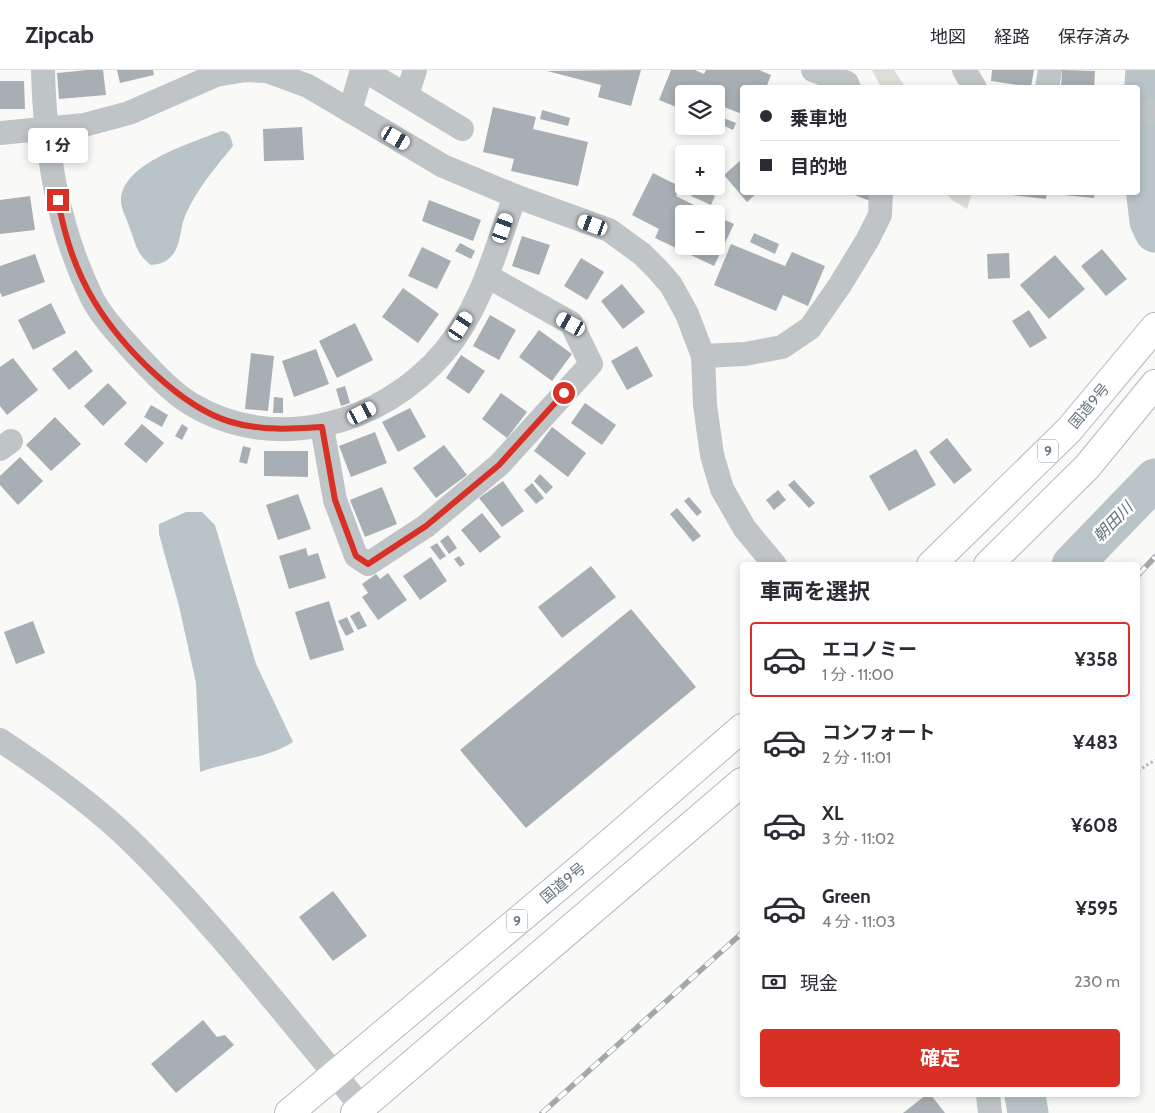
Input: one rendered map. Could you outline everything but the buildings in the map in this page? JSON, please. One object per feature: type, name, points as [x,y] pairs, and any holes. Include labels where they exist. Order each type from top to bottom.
[{"type":"highway","name":"国道9号","points":[[934,562],[1069,430],[1155,327]]},
{"type":"highway","points":[[991,562],[1087,467],[1155,384]]},
{"type":"highway","name":"国道9号","points":[[289,1113],[740,730]]},
{"type":"highway","points":[[358,1110],[740,784]]},
{"type":"street","points":[[43,70],[47,130],[61,218],[78,267],[93,300],[112,328],[153,372],[191,404],[231,422],[275,430],[322,427],[362,413],[396,395],[424,374],[445,350],[469,314],[487,276],[514,196]]},
{"type":"street","points":[[0,133],[84,125],[129,113],[216,75],[245,70],[267,71],[308,86],[443,166],[514,196],[609,230],[642,254],[671,286],[687,314],[703,356],[705,405],[712,456],[722,489],[745,529],[772,562]]},
{"type":"street","points":[[350,111],[363,70],[462,129]]},
{"type":"street","points":[[407,95],[415,70]]},
{"type":"street","points":[[813,70],[847,83],[848,85]]},
{"type":"street","points":[[964,70],[972,85]]},
{"type":"street","points":[[1048,85],[1050,70]]},
{"type":"street","points":[[1140,112],[1155,112]]},
{"type":"street","points":[[703,356],[745,354],[782,347],[810,328],[840,285],[868,239],[880,215],[881,195]]},
{"type":"street","points":[[322,427],[335,500],[356,556],[368,564],[426,526],[499,465],[591,364],[571,324],[487,276]]},
{"type":"street","points":[[0,740],[82,800],[136,846],[242,962],[335,1075],[358,1110]]},
{"type":"street","points":[[988,1097],[990,1113]]},
{"type":"path","points":[[1140,770],[1155,760]]},
{"type":"shaded area","points":[[872,70],[894,70],[904,85],[880,85]]},
{"type":"shaded area","points":[[221,131],[230,136],[233,146],[206,180],[189,206],[174,253],[164,262],[151,265],[142,257],[137,248],[123,211],[121,201],[124,188],[145,165],[160,156]]},
{"type":"shaded area","points":[[948,195],[971,195],[967,209],[952,200]]},
{"type":"shaded area","points":[[186,512],[202,512],[215,525],[256,664],[293,742],[260,756],[200,772],[196,683],[179,606],[159,534],[159,524]]},
{"type":"waterway","name":"朝田川","points":[[1146,70],[1141,146],[1150,221],[1155,232]]},
{"type":"waterway","name":"朝田川","points":[[1075,562],[1155,479]]},
{"type":"waterway","name":"朝田川","points":[[1025,1097],[1028,1113]]},
{"type":"railway","points":[[1140,573],[1155,557]]},
{"type":"railway","points":[[542,1113],[740,935]]},
{"type":"route","points":[[58,200],[61,218],[72,251],[93,300],[112,328],[153,372],[191,404],[231,422],[275,430],[322,427],[335,500],[356,556],[368,564],[426,526],[499,465],[564,393]]}]
